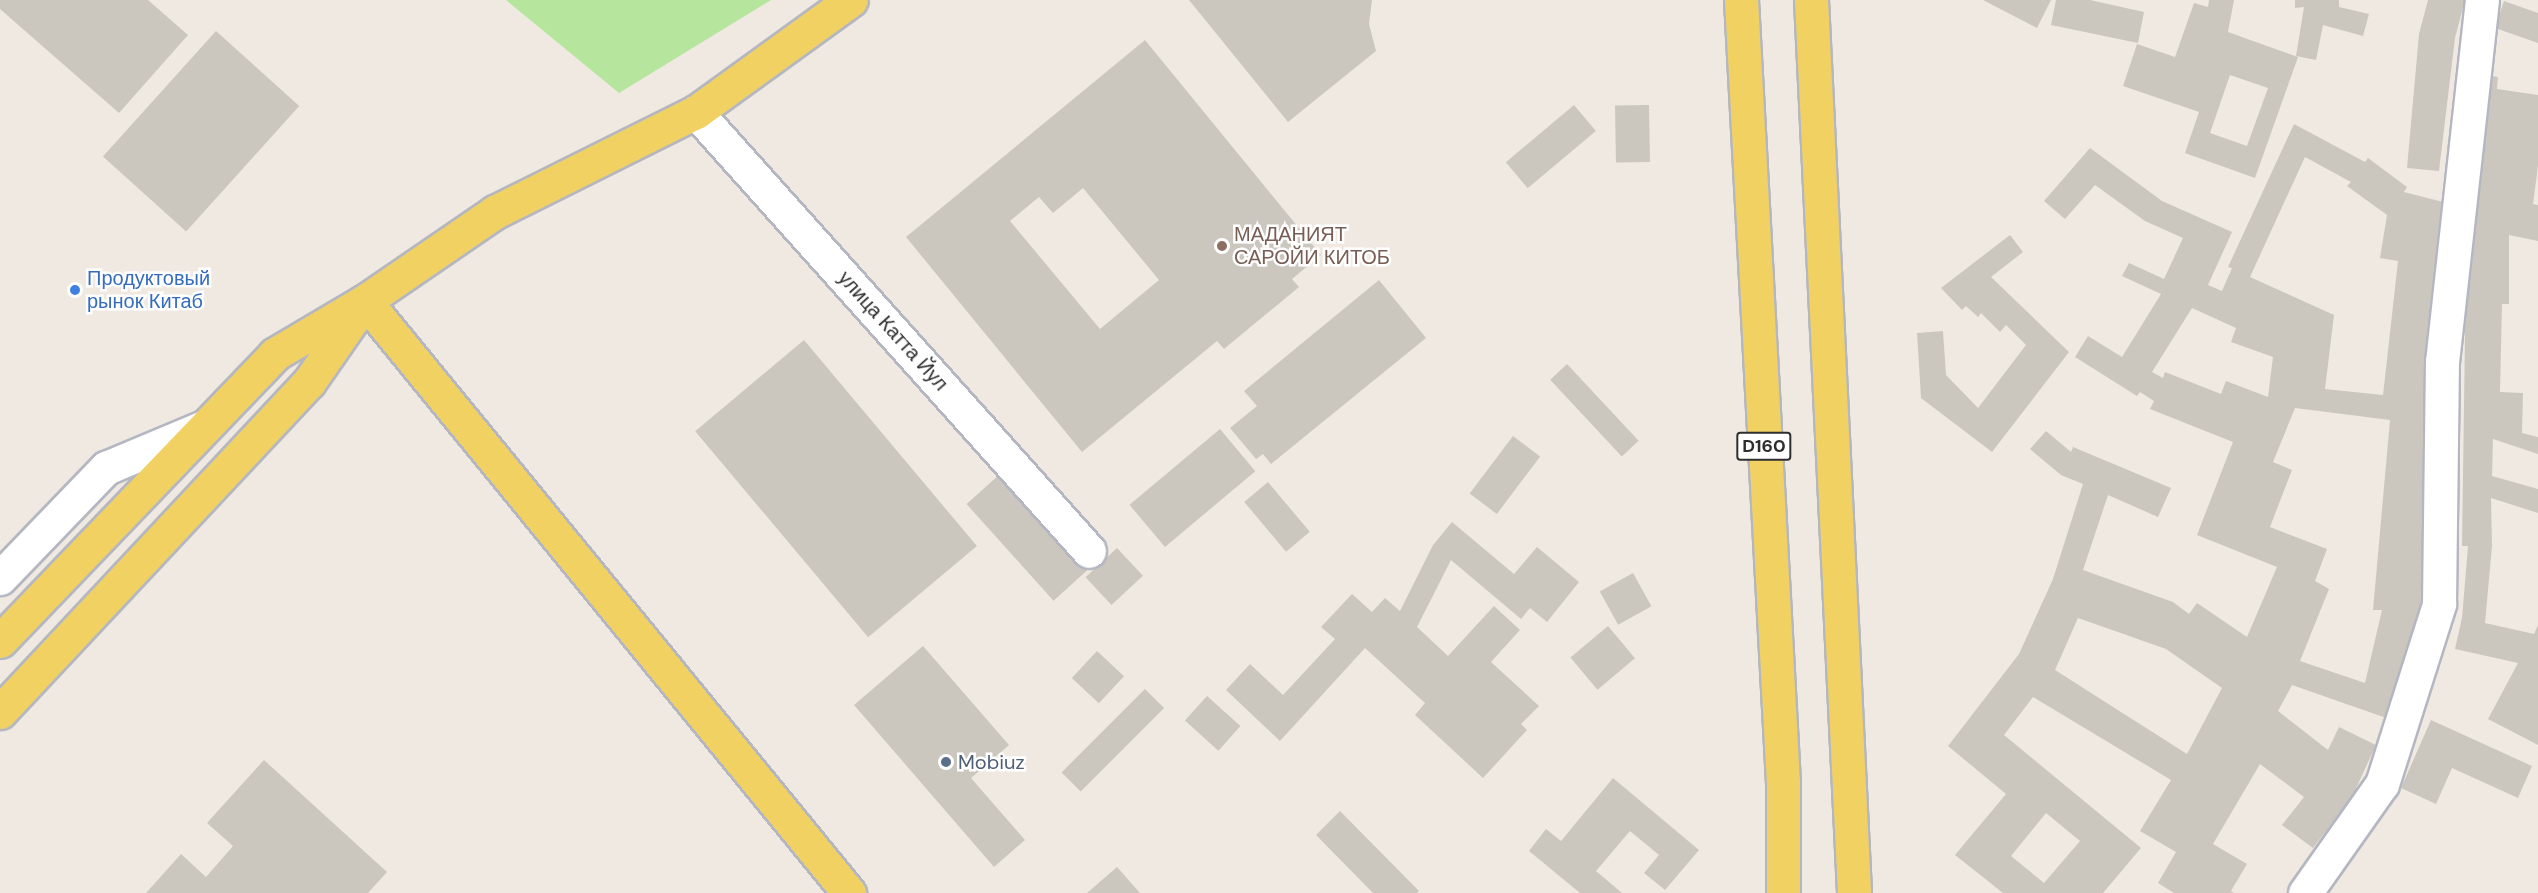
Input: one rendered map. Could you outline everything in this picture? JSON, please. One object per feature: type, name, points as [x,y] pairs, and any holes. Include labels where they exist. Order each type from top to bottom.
[{"type":"main road","points":[[0,641],[275,354],[365,301],[495,212],[696,112],[851,0]]},
{"type":"main road","name":"D160","points":[[1741,0],[1783,782],[1783,893]]},
{"type":"main road","points":[[1812,0],[1854,893]]},
{"type":"main road","points":[[0,712],[309,382],[365,301]]},
{"type":"main road","points":[[365,301],[849,893]]},
{"type":"street","points":[[2305,893],[2382,784],[2439,604],[2442,362],[2482,0]]},
{"type":"street","name":"улица Катта Йул","points":[[696,112],[1089,551]]},
{"type":"street","points":[[0,578],[106,468],[206,426]]},
{"type":"green space","points":[[506,0],[771,0],[619,93]]},
{"type":"building","points":[[0,0],[148,0],[188,35],[119,113],[0,9]]},
{"type":"building","points":[[1189,0],[1372,0],[1369,24],[1376,51],[1288,122]]},
{"type":"building","points":[[1983,0],[2051,0],[2037,28]]},
{"type":"building","points":[[2056,0],[2090,0],[2144,12],[2138,43],[2051,25]]},
{"type":"building","points":[[2209,0],[2234,0],[2228,32],[2298,57],[2255,178],[2185,153],[2199,112],[2123,86],[2137,44],[2175,57],[2194,3],[2208,7]],"holes":[[[2230,75],[2268,88],[2247,146],[2210,133]]]},
{"type":"building","points":[[2295,0],[2339,0],[2339,7],[2369,14],[2363,36],[2323,25],[2316,60],[2296,56],[2304,7],[2295,8]]},
{"type":"building","points":[[2428,0],[2465,0],[2455,38],[2439,171],[2407,168],[2419,34]]},
{"type":"building","points":[[2504,1],[2538,13],[2538,43],[2495,28]]},
{"type":"building","points":[[216,31],[299,106],[186,232],[103,157]]},
{"type":"building","name":"МАДАНИЯТ САРОЙИ КИТОБ","points":[[1145,40],[1321,255],[1292,279],[1299,287],[1224,349],[1217,341],[1082,452],[906,237]],"holes":[[[1083,188],[1159,280],[1100,329],[1010,221],[1039,197],[1053,213]]]},
{"type":"building","points":[[2486,75],[2498,77],[2497,89],[2538,95],[2538,166],[2533,204],[2538,205],[2538,241],[2509,235],[2509,304],[2502,304],[2500,392],[2523,393],[2522,433],[2538,437],[2538,454],[2493,439],[2492,476],[2538,489],[2538,513],[2491,498],[2492,546],[2485,623],[2534,634],[2538,625],[2538,745],[2488,719],[2518,663],[2455,649],[2462,618],[2468,546],[2462,546],[2467,197]]},
{"type":"building","points":[[1574,105],[1596,131],[1528,188],[1506,162]]},
{"type":"building","points":[[1649,105],[1650,162],[1616,163],[1615,106]]},
{"type":"building","points":[[2294,124],[2365,162],[2368,158],[2407,187],[2404,192],[2451,204],[2420,615],[2392,720],[2292,685],[2278,711],[2328,750],[2339,727],[2376,745],[2352,797],[2313,848],[2282,825],[2304,797],[2260,764],[2213,844],[2247,864],[2231,891],[2234,893],[2174,893],[2158,883],[2176,852],[2140,831],[2171,780],[2033,697],[2004,735],[2141,848],[2103,893],[2003,893],[1955,855],[2006,794],[1948,746],[2019,654],[2053,579],[2083,484],[2061,475],[2030,449],[2046,431],[2071,452],[2073,447],[2171,488],[2158,517],[2108,495],[2083,570],[2173,602],[2189,614],[2197,603],[2247,637],[2277,567],[2197,535],[2233,442],[2150,409],[2154,401],[2140,392],[2137,396],[2075,357],[2088,336],[2122,357],[2161,294],[2122,276],[2129,263],[2164,279],[2183,238],[2145,221],[2095,185],[2065,219],[2044,201],[2090,148],[2162,201],[2232,232],[2208,285],[2222,291],[2232,268],[2228,267]],"holes":[[[2305,157],[2351,182],[2347,186],[2387,215],[2380,258],[2398,261],[2383,395],[2325,389],[2334,315],[2250,277]],[[2192,308],[2236,328],[2231,342],[2273,357],[2268,397],[2226,381],[2221,394],[2165,372],[2163,378],[2152,372]],[[2295,408],[2390,420],[2373,610],[2382,610],[2365,683],[2300,661],[2329,589],[2315,581],[2327,549],[2270,527],[2292,470],[2273,462]],[[2078,618],[2166,649],[2222,688],[2187,754],[2055,670]],[[2046,813],[2080,841],[2044,883],[2011,856]]]},
{"type":"building","points":[[2010,235],[2023,252],[1991,277],[2069,352],[1992,452],[1921,398],[1917,333],[1943,331],[1946,375],[1978,408],[2026,345],[2006,325],[2000,332],[1981,313],[1978,317],[1966,306],[1962,310],[1941,288]]},
{"type":"building","points":[[1379,280],[1426,338],[1271,464],[1263,454],[1256,459],[1230,428],[1257,406],[1244,391]]},
{"type":"building","points":[[804,340],[977,546],[868,637],[695,431]]},
{"type":"building","points":[[1567,364],[1639,441],[1622,456],[1550,380]]},
{"type":"building","points":[[1220,429],[1255,471],[1165,547],[1130,505]]},
{"type":"building","points":[[1513,436],[1540,456],[1497,514],[1470,494]]},
{"type":"building","points":[[1000,474],[1087,571],[1054,601],[967,504]]},
{"type":"building","points":[[1268,482],[1310,532],[1286,552],[1244,502]]},
{"type":"building","points":[[1452,522],[1514,574],[1537,547],[1579,582],[1547,622],[1530,608],[1521,619],[1451,560],[1417,627],[1448,656],[1494,606],[1520,630],[1491,662],[1539,706],[1521,724],[1527,730],[1483,778],[1415,715],[1425,703],[1365,648],[1280,741],[1226,690],[1250,664],[1283,695],[1335,639],[1321,627],[1352,594],[1372,612],[1385,598],[1400,611],[1433,545]]},
{"type":"building","points":[[1117,548],[1143,576],[1111,605],[1086,577]]},
{"type":"building","points":[[1633,573],[1651,606],[1618,625],[1600,591]]},
{"type":"building","points":[[1608,626],[1635,658],[1597,690],[1570,657]]},
{"type":"building","name":"Mobiuz","points":[[923,646],[1009,745],[971,778],[1025,840],[994,867],[854,705]]},
{"type":"building","points":[[1097,651],[1124,676],[1099,703],[1072,678]]},
{"type":"building","points":[[1145,689],[1164,708],[1081,792],[1062,772]]},
{"type":"building","points":[[1207,696],[1240,726],[1218,751],[1185,721]]},
{"type":"building","points":[[2431,720],[2532,766],[2518,798],[2452,768],[2436,804],[2401,788]]},
{"type":"building","points":[[264,760],[387,872],[368,893],[146,893],[181,854],[206,877],[233,846],[207,823]]},
{"type":"building","points":[[1613,778],[1699,850],[1665,890],[1644,873],[1659,855],[1630,831],[1596,871],[1622,893],[1580,893],[1529,851],[1546,829],[1561,841]]},
{"type":"building","points":[[1340,811],[1419,891],[1417,893],[1373,893],[1316,835]]},
{"type":"building","points":[[1117,867],[1140,893],[1087,893]]},
{"type":"place","name":"МАДАНИЯТ САРОЙИ КИТОБ","points":[[1222,246]]},
{"type":"place","name":"Продуктовый рынок Китаб","points":[[75,290]]},
{"type":"place","name":"Mobiuz","points":[[946,762]]}]
